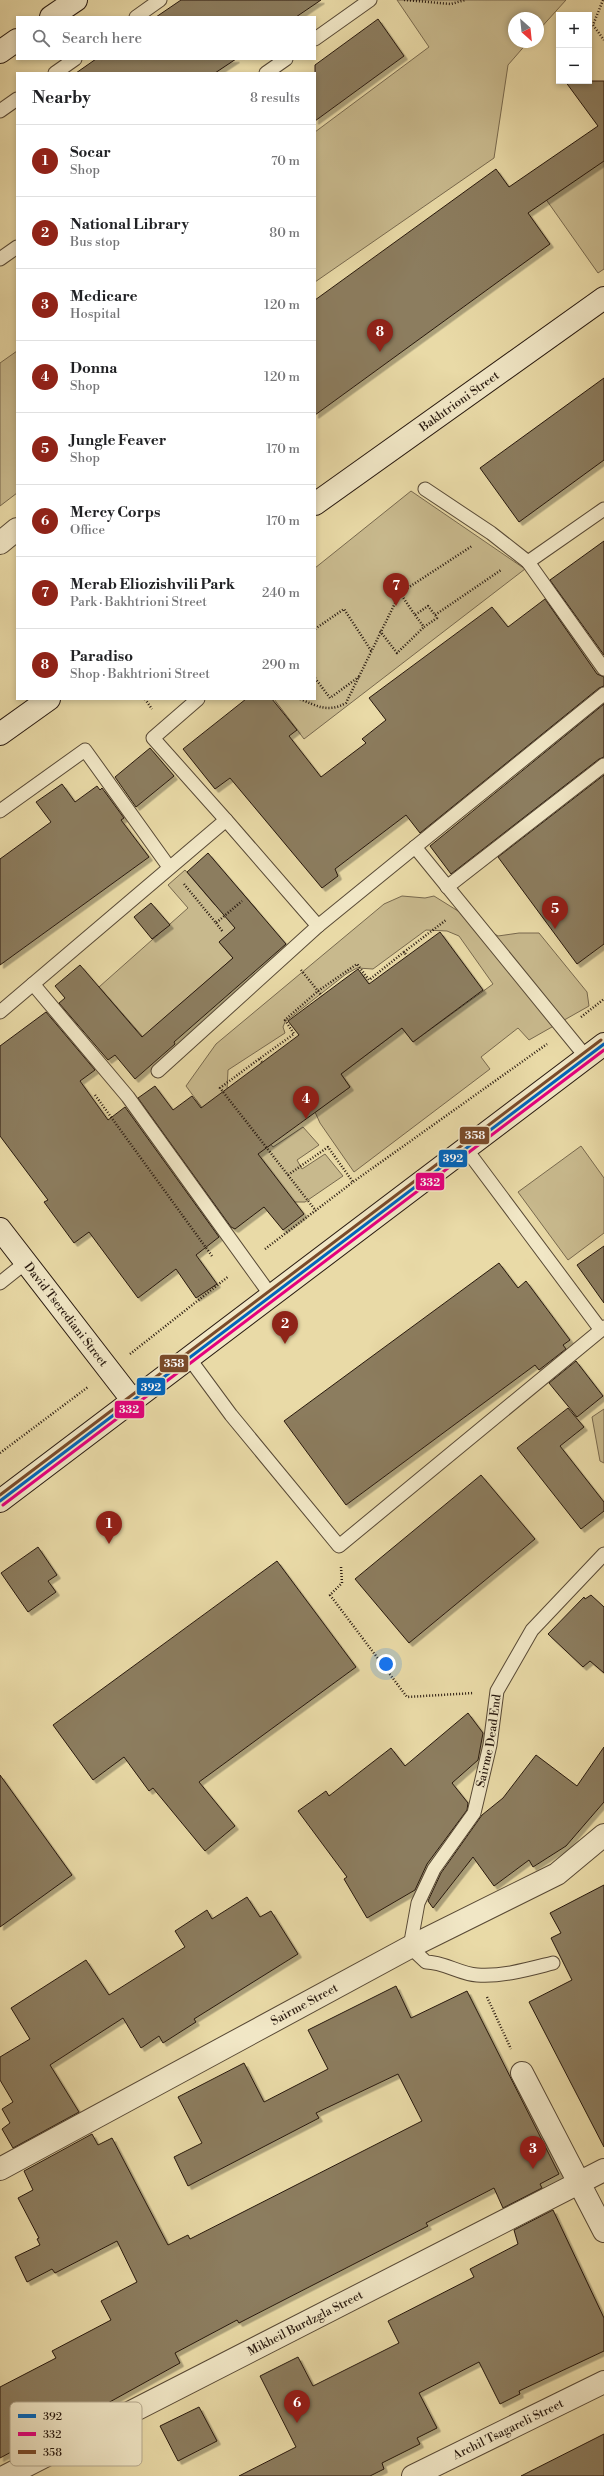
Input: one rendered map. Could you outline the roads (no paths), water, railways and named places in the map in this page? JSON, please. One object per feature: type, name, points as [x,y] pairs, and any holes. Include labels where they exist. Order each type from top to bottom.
[{"type":"street","points":[[52,16],[76,0]]},
{"type":"street","points":[[0,52],[16,41]]},
{"type":"street","name":"Bakhtrioni Street","points":[[316,503],[604,298]]},
{"type":"street","points":[[0,542],[16,530]]},
{"type":"street","points":[[0,734],[47,700]]},
{"type":"street","points":[[0,1501],[272,1297],[604,1044]]},
{"type":"street","name":"David Tserediani Street","points":[[0,1228],[25,1263],[133,1401]]},
{"type":"street","name":"Sairme Street","points":[[0,2169],[410,1947],[557,1874],[604,1835]]},
{"type":"street","points":[[522,2073],[604,2231]]},
{"type":"street","name":"Mikheil Burdzgla Street","points":[[142,2406],[604,2170]]},
{"type":"street","name":"Archil Tsagareli Street","points":[[413,2476],[604,2382]]},
{"type":"street","name":"Mikheil Burdzgla Street","points":[[6,2476],[26,2466]]},
{"type":"lane","points":[[137,16],[160,0]]},
{"type":"lane","points":[[316,38],[370,0]]},
{"type":"lane","points":[[56,72],[74,60]]},
{"type":"lane","points":[[267,72],[285,60]]},
{"type":"lane","points":[[0,111],[16,100]]},
{"type":"lane","points":[[0,259],[16,248]]},
{"type":"lane","points":[[425,489],[491,533],[524,559],[604,669]]},
{"type":"lane","points":[[524,559],[604,509]]},
{"type":"lane","points":[[158,1071],[289,954],[318,926],[604,694]]},
{"type":"lane","points":[[197,700],[153,738],[318,926]]},
{"type":"lane","points":[[0,810],[85,750],[169,867]]},
{"type":"lane","points":[[447,887],[604,765]]},
{"type":"lane","points":[[0,1012],[226,820]]},
{"type":"lane","points":[[415,847],[586,1057]]},
{"type":"lane","points":[[33,984],[128,1097],[272,1297]]},
{"type":"lane","points":[[189,1358],[231,1415],[339,1546],[602,1328],[466,1149]]},
{"type":"lane","points":[[0,1283],[25,1263]]},
{"type":"lane","name":"Sairme Dead End","points":[[410,1947],[418,1903],[434,1869],[474,1813],[490,1745],[497,1691],[532,1630],[604,1554]]},
{"type":"lane","points":[[410,1947],[426,1962],[435,1962],[476,1975],[520,1972],[553,1963]]},
{"type":"place","name":"Paradiso","points":[[380,352]]},
{"type":"place","name":"Merab Eliozishvili Park","points":[[396,606]]},
{"type":"place","name":"Jungle Feaver","points":[[555,929]]},
{"type":"place","name":"Donna","points":[[306,1119]]},
{"type":"place","name":"National Library","points":[[285,1344]]},
{"type":"place","name":"Socar","points":[[109,1544]]},
{"type":"place","name":"Medicare","points":[[533,2169]]},
{"type":"place","name":"Mercy Corps","points":[[297,2423]]}]
